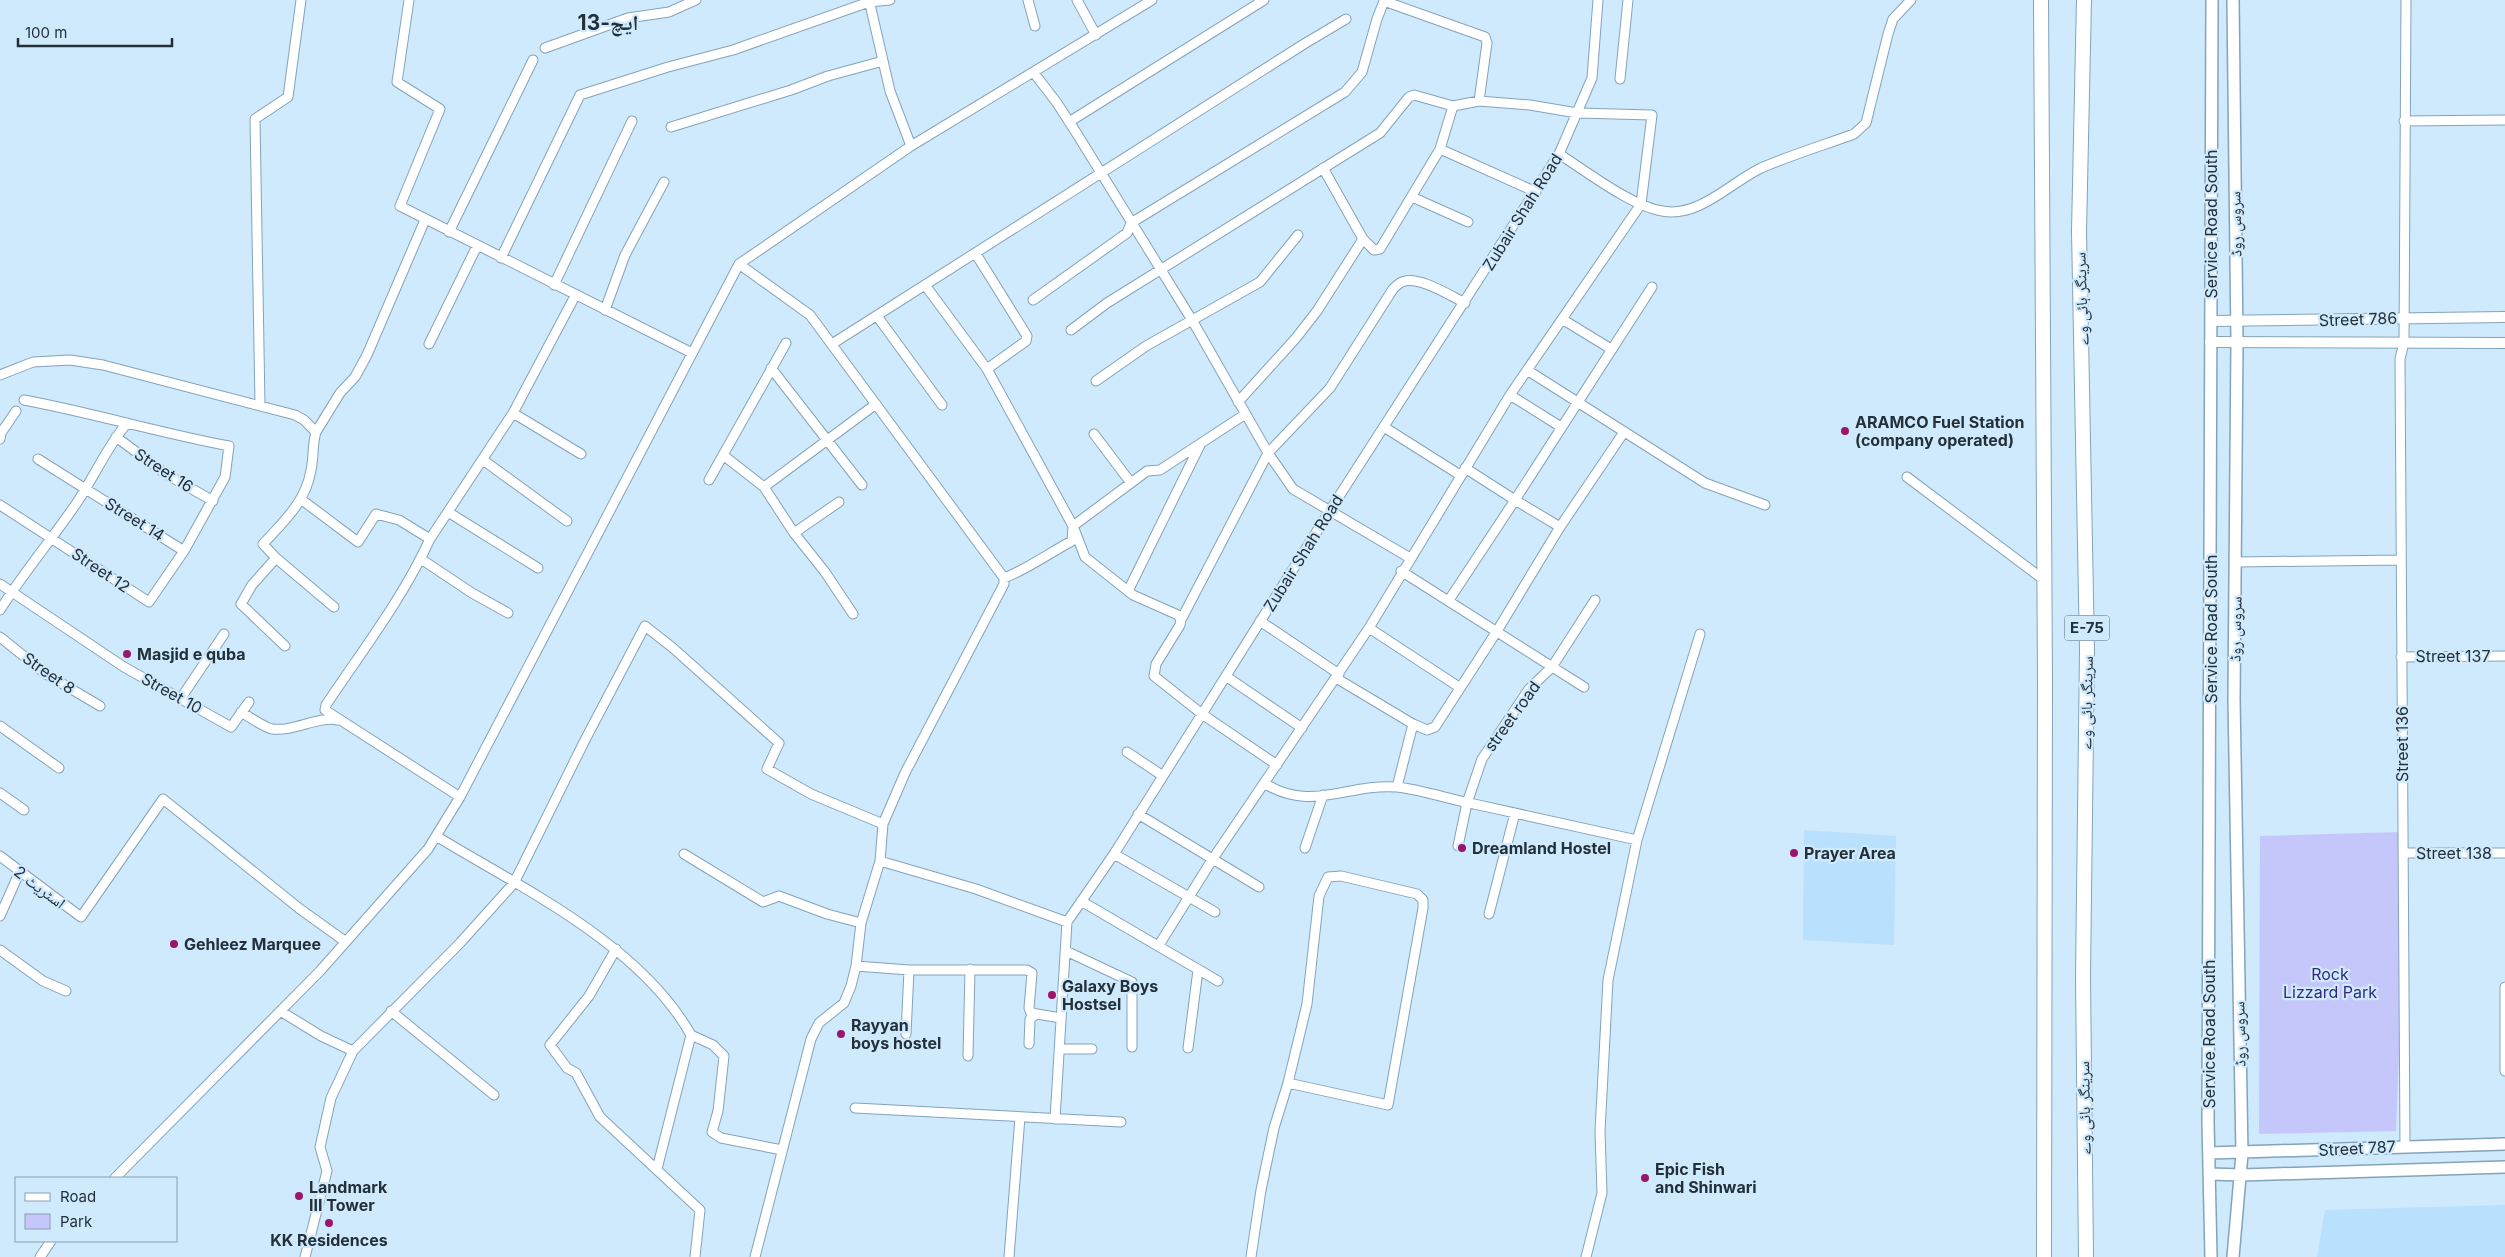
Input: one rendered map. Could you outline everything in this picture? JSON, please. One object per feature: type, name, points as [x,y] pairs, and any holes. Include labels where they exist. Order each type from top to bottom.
[{"type":"highway","name":"E-75","points":[[2041,0],[2044,580],[2044,1257]]},
{"type":"highway","name":"سرینگر ہائی وے","points":[[2084,0],[2079,230],[2087,650],[2083,976],[2086,1257]]},
{"type":"main road","name":"Service Road South","points":[[2211,1257],[2209,1154],[2212,0]]},
{"type":"main road","name":"سروس روڈ","points":[[2233,0],[2237,322],[2234,699],[2242,1154],[2242,1175],[2233,1257]]},
{"type":"main road","name":"Street 787","points":[[2209,1154],[2505,1144]]},
{"type":"main road","name":"Street 787","points":[[2210,1174],[2242,1175],[2505,1167]]},
{"type":"main road","points":[[2038,1257],[2044,1237]]},
{"type":"street","points":[[260,405],[255,120],[288,97],[301,0]]},
{"type":"street","points":[[409,0],[397,82],[440,109],[400,206],[692,353]]},
{"type":"street","points":[[545,48],[628,18],[668,12],[696,0]]},
{"type":"street","points":[[501,258],[580,95],[668,67],[733,50],[812,24],[869,1],[890,0]]},
{"type":"street","points":[[1028,0],[1035,26]]},
{"type":"street","points":[[1077,0],[1096,35]]},
{"type":"street","points":[[117,1177],[282,1012],[428,849],[460,797],[739,264],[911,146],[1152,0]]},
{"type":"street","points":[[1069,122],[1264,0]]},
{"type":"street","name":"Zubair Shah Road","points":[[1067,922],[1114,854],[1329,512],[1559,154],[1592,78],[1598,0]]},
{"type":"street","points":[[1620,79],[1628,0]]},
{"type":"street","points":[[1559,154],[1641,204],[1662,211],[1680,212],[1698,206],[1761,169],[1854,134],[1866,123],[1893,19],[1911,0]]},
{"type":"street","name":"Street 136","points":[[2404,1146],[2400,359],[2404,342],[2406,0]]},
{"type":"street","points":[[869,1],[890,90],[911,146]]},
{"type":"street","points":[[1033,300],[1127,233],[1131,223],[1345,92],[1362,72],[1384,1],[1485,37],[1487,43],[1479,101]]},
{"type":"street","points":[[832,344],[1346,19]]},
{"type":"street","points":[[449,232],[533,60]]},
{"type":"street","points":[[670,127],[791,90],[828,76],[883,61]]},
{"type":"street","points":[[1034,73],[1069,122],[1101,173],[1192,320],[1268,454],[1293,489],[1329,512],[1410,558]]},
{"type":"street","points":[[1071,330],[1107,303],[1380,133],[1408,97],[1414,95],[1453,106],[1479,101],[1530,105],[1577,113],[1652,115],[1641,204],[1510,395],[1401,571],[1369,628],[1188,896],[1159,945]]},
{"type":"street","points":[[1323,168],[1363,239],[1374,250],[1380,248],[1440,148],[1453,106]]},
{"type":"street","points":[[2404,121],[2505,120]]},
{"type":"street","points":[[554,285],[632,121]]},
{"type":"street","points":[[1440,148],[1536,192]]},
{"type":"street","points":[[605,310],[625,255],[664,182]]},
{"type":"street","points":[[1412,197],[1468,222]]},
{"type":"street","points":[[334,607],[276,558],[263,544],[302,500],[311,470],[312,444],[316,432],[340,393],[355,377],[367,355],[425,220]]},
{"type":"street","points":[[1096,381],[1146,346],[1260,282],[1298,235]]},
{"type":"street","points":[[1238,402],[1296,338],[1317,311],[1363,239]]},
{"type":"street","points":[[429,344],[477,246]]},
{"type":"street","points":[[976,254],[1028,336],[1026,341],[987,369]]},
{"type":"street","points":[[739,264],[810,315],[1004,578],[1004,584],[905,773],[883,824],[880,861],[861,923],[856,966],[844,1003],[819,1023],[811,1039],[756,1257]]},
{"type":"street","points":[[1277,765],[1202,714],[1154,676],[1156,664],[1180,625],[1268,454],[1330,388],[1393,289],[1402,282],[1412,280],[1424,283],[1465,303]]},
{"type":"street","points":[[925,285],[987,369],[1073,526],[1085,557],[1128,591],[1178,615],[1181,620]]},
{"type":"street","points":[[1449,600],[1652,287]]},
{"type":"street","points":[[460,797],[326,710],[326,705],[421,558],[430,539],[513,413],[576,296]]},
{"type":"street","points":[[877,316],[942,405]]},
{"type":"street","name":"Street 786","points":[[2210,321],[2505,317]]},
{"type":"street","points":[[1562,319],[1611,349]]},
{"type":"street","name":"Street 786","points":[[2210,342],[2505,343]]},
{"type":"street","points":[[708,480],[786,343]]},
{"type":"street","points":[[0,375],[33,362],[70,360],[104,365],[294,415],[304,420],[316,432]]},
{"type":"street","points":[[771,368],[862,485]]},
{"type":"street","points":[[1528,370],[1705,483],[1765,505]]},
{"type":"street","points":[[1510,395],[1561,427]]},
{"type":"street","points":[[24,400],[76,410],[229,446],[225,477],[184,551]]},
{"type":"street","points":[[764,487],[876,404]]},
{"type":"street","points":[[0,440],[1,433],[16,411]]},
{"type":"street","points":[[513,413],[581,454]]},
{"type":"street","points":[[1004,578],[1022,571],[1046,554],[1072,541],[1073,526],[1147,471],[1160,470],[1244,414]]},
{"type":"street","points":[[0,610],[11,592],[53,538],[86,489],[116,437],[128,423]]},
{"type":"street","points":[[1384,427],[1560,527]]},
{"type":"street","points":[[1260,621],[1338,676],[1413,724],[1427,730],[1435,727],[1459,687],[1497,632],[1560,527],[1624,432]]},
{"type":"street","points":[[1094,434],[1131,483]]},
{"type":"street","name":"Street 16","points":[[116,437],[166,474],[212,501]]},
{"type":"street","points":[[1128,591],[1200,445]]},
{"type":"street","points":[[723,455],[764,487],[794,533],[825,572],[853,614]]},
{"type":"street","name":"Street 14","points":[[38,459],[184,551]]},
{"type":"street","points":[[482,460],[567,521]]},
{"type":"street","points":[[1907,478],[2044,580]]},
{"type":"street","points":[[302,500],[358,542],[376,514],[399,520],[430,539]]},
{"type":"street","points":[[794,533],[839,502]]},
{"type":"street","name":"Street 12","points":[[0,505],[149,602],[184,551]]},
{"type":"street","points":[[448,512],[538,568]]},
{"type":"street","points":[[276,558],[252,585],[241,604],[285,646]]},
{"type":"street","points":[[421,558],[472,593],[508,612]]},
{"type":"street","points":[[2236,562],[2401,560]]},
{"type":"street","points":[[1401,571],[1584,687]]},
{"type":"street","name":"Street 10","points":[[0,584],[124,667],[182,698],[230,728],[249,702]]},
{"type":"street","name":"street road","points":[[1458,846],[1468,803],[1482,759],[1529,690],[1552,667],[1594,600]]},
{"type":"street","points":[[305,1257],[327,1171],[320,1147],[329,1106],[353,1051],[460,944],[514,883],[585,740],[645,626],[673,648],[780,743],[767,769],[811,794],[883,824]]},
{"type":"street","points":[[1369,628],[1459,687]]},
{"type":"street","points":[[182,698],[224,634]]},
{"type":"street","points":[[1586,1257],[1602,1192],[1600,1131],[1608,980],[1637,840],[1700,634]]},
{"type":"street","name":"Street 8","points":[[0,637],[46,674],[100,706]]},
{"type":"street","name":"Street 137","points":[[2402,657],[2505,656]]},
{"type":"street","points":[[1227,677],[1302,728]]},
{"type":"street","points":[[241,712],[271,729],[296,728],[328,718],[344,721]]},
{"type":"street","points":[[1397,787],[1413,724]]},
{"type":"street","points":[[0,726],[59,768]]},
{"type":"street","points":[[1127,752],[1163,776]]},
{"type":"street","points":[[1264,784],[1283,794],[1304,798],[1374,787],[1397,787],[1637,840]]},
{"type":"street","points":[[0,793],[24,810]]},
{"type":"street","points":[[1305,848],[1323,796]]},
{"type":"street","name":"اسٹریٹ 2","points":[[0,856],[81,917],[163,799],[300,909],[346,942]]},
{"type":"street","points":[[1489,914],[1515,813]]},
{"type":"street","points":[[1138,814],[1259,887]]},
{"type":"street","points":[[436,836],[578,922],[629,959],[677,1010],[691,1035],[713,1045],[724,1056],[718,1112],[712,1132],[721,1138],[782,1150]]},
{"type":"street","name":"Street 138","points":[[2403,853],[2505,853]]},
{"type":"street","points":[[684,854],[763,902],[779,896],[827,914],[861,923]]},
{"type":"street","points":[[1114,854],[1215,912]]},
{"type":"street","points":[[880,861],[976,889],[1067,922],[1055,1119]]},
{"type":"street","points":[[0,916],[20,871]]},
{"type":"street","points":[[1251,1257],[1261,1190],[1274,1128],[1288,1083],[1307,1004],[1319,896],[1328,877],[1341,876],[1418,894],[1422,900],[1422,908],[1388,1105],[1288,1083]]},
{"type":"street","points":[[1081,901],[1218,980]]},
{"type":"street","points":[[616,949],[589,996],[550,1045],[567,1068],[576,1073],[600,1117],[700,1210],[696,1257]]},
{"type":"street","points":[[0,950],[43,981],[66,991]]},
{"type":"street","points":[[1066,950],[1132,982],[1132,1047]]},
{"type":"street","points":[[856,966],[909,970],[1027,970],[1032,973],[1030,1008],[1035,1015]]},
{"type":"street","points":[[968,1056],[970,969]]},
{"type":"street","points":[[906,1034],[909,970]]},
{"type":"street","points":[[1188,1048],[1198,970]]},
{"type":"street","points":[[2505,987],[2505,1071]]},
{"type":"street","points":[[392,1011],[494,1095]]},
{"type":"street","points":[[282,1012],[321,1036],[353,1051]]},
{"type":"street","points":[[1029,1044],[1030,1019],[1035,1015],[1061,1018]]},
{"type":"street","points":[[657,1169],[691,1035]]},
{"type":"street","points":[[1059,1048],[1092,1048]]},
{"type":"street","points":[[855,1108],[1121,1122]]},
{"type":"street","points":[[1009,1257],[1020,1117]]},
{"type":"street","points":[[40,1257],[50,1242]]},
{"type":"shaded area","points":[[1804,830],[1896,836],[1894,945],[1803,940]]},
{"type":"shaded area","points":[[2505,1205],[2505,1257],[2317,1257],[2325,1210]]},
{"type":"green space","name":"Rock Lizzard Park","points":[[2400,832],[2401,997],[2396,1131],[2259,1134],[2260,836]]},
{"type":"place","name":"ARAMCO Fuel Station (company operated)","points":[[1845,431]]},
{"type":"place","name":"Masjid e quba","points":[[127,654]]},
{"type":"place","name":"Dreamland Hostel","points":[[1462,848]]},
{"type":"place","name":"Prayer Area","points":[[1794,853]]},
{"type":"place","name":"Gehleez Marquee","points":[[174,944]]},
{"type":"place","name":"Galaxy Boys Hostsel","points":[[1052,995]]},
{"type":"place","name":"Rayyan boys hostel","points":[[841,1034]]},
{"type":"place","name":"Epic Fish and Shinwari","points":[[1645,1178]]},
{"type":"place","name":"Landmark III Tower","points":[[299,1196]]},
{"type":"place","name":"KK Residences","points":[[329,1223]]},
{"type":"district","name":"ایچ-13","points":[[608,23]]}]
